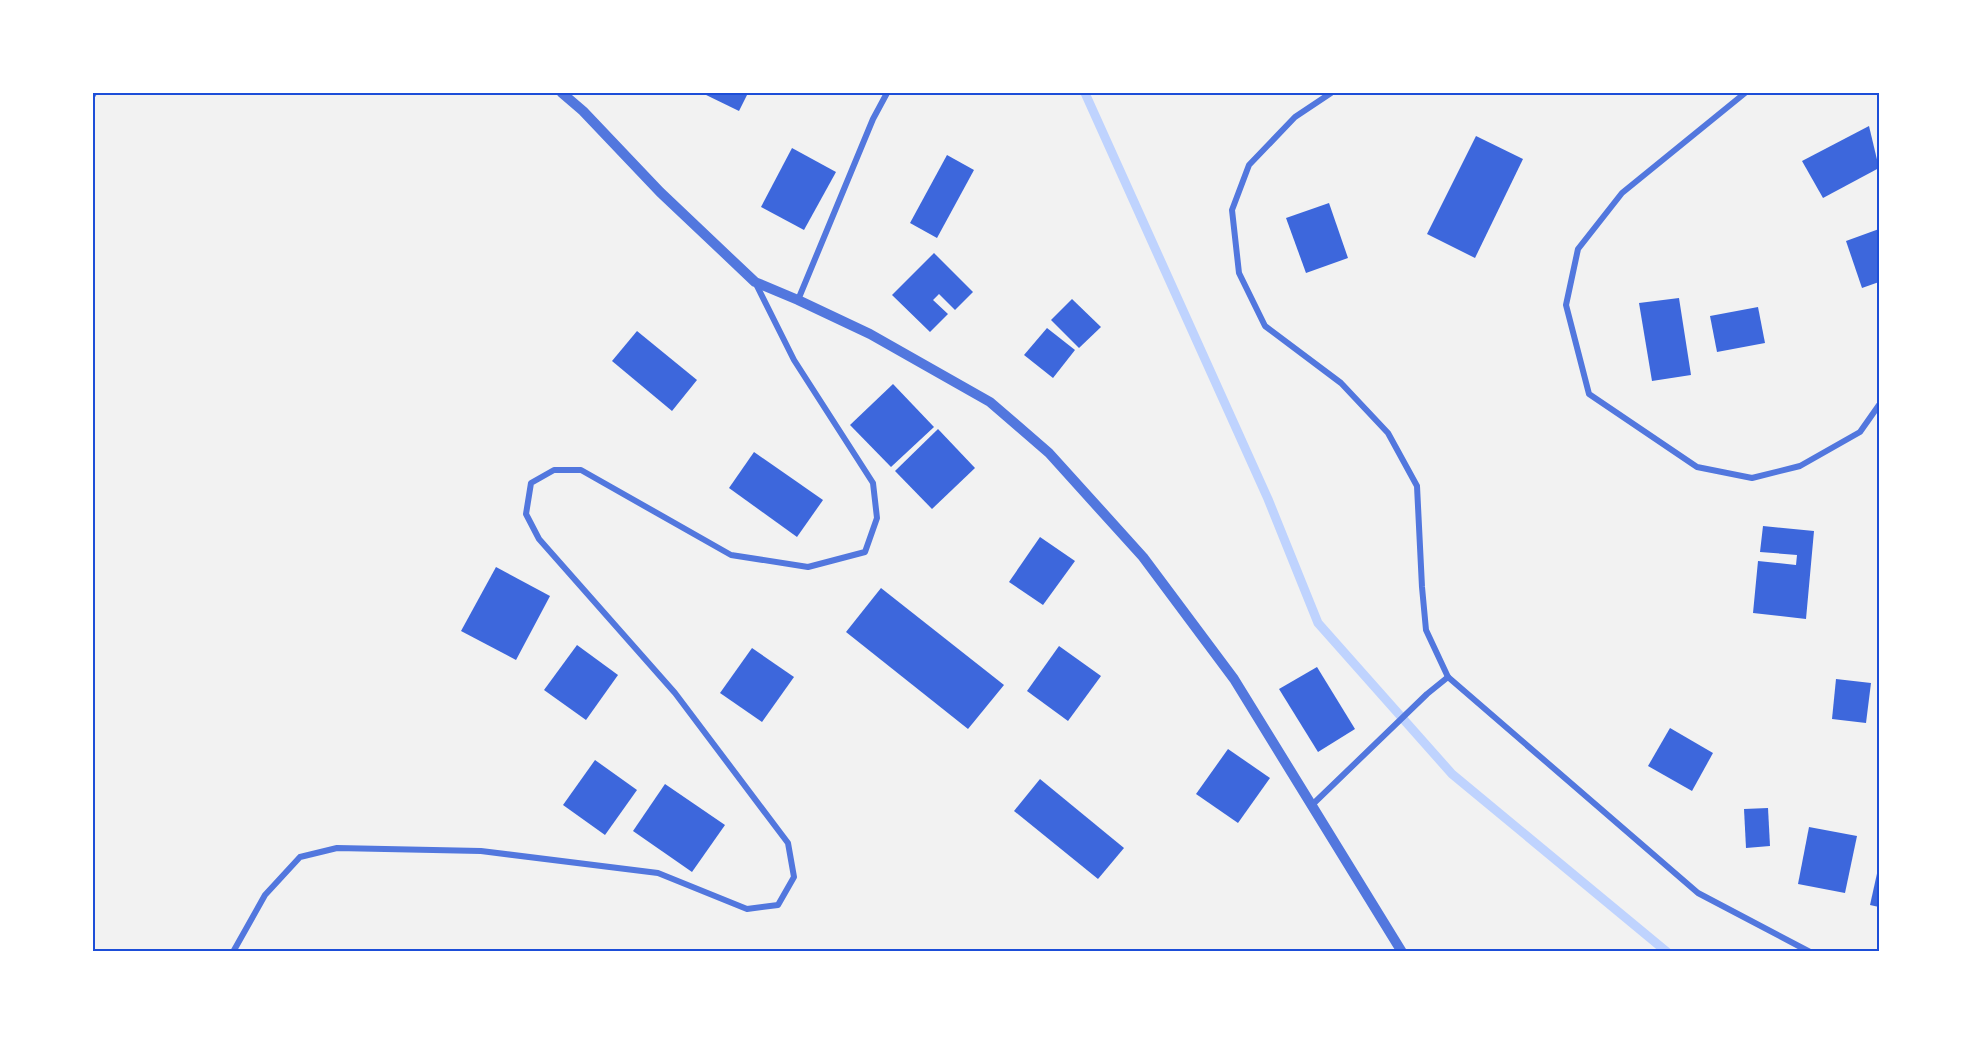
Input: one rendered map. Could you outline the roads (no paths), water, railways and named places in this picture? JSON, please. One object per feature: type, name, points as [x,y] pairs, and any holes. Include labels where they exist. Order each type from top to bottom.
[{"type":"street","points":[[233,952],[265,895],[300,857],[337,848],[481,851],[658,873],[747,909],[778,905],[794,877],[788,843],[675,693],[538,539],[526,514],[531,483],[554,470],[581,470],[730,555],[808,567],[865,552],[877,518],[873,483],[794,360],[755,282],[660,192],[583,111],[562,93]]},
{"type":"street","points":[[798,300],[873,120],[887,93]]},
{"type":"street","points":[[1330,93],[1295,117],[1249,165],[1232,210],[1239,273],[1265,326],[1341,383],[1388,433],[1417,486],[1426,630],[1448,677],[1698,893],[1810,952]]},
{"type":"street","points":[[1745,93],[1622,193],[1578,249],[1566,305],[1589,394],[1697,467],[1752,478],[1800,466],[1860,432],[1879,405]]},
{"type":"street","points":[[755,282],[870,334],[990,402],[1049,453],[1143,557],[1234,679],[1402,952]]},
{"type":"street","points":[[1312,805],[1381,737],[1448,677]]},
{"type":"waterway","points":[[1085,93],[1268,499],[1318,623],[1452,774],[1667,952]]}]
